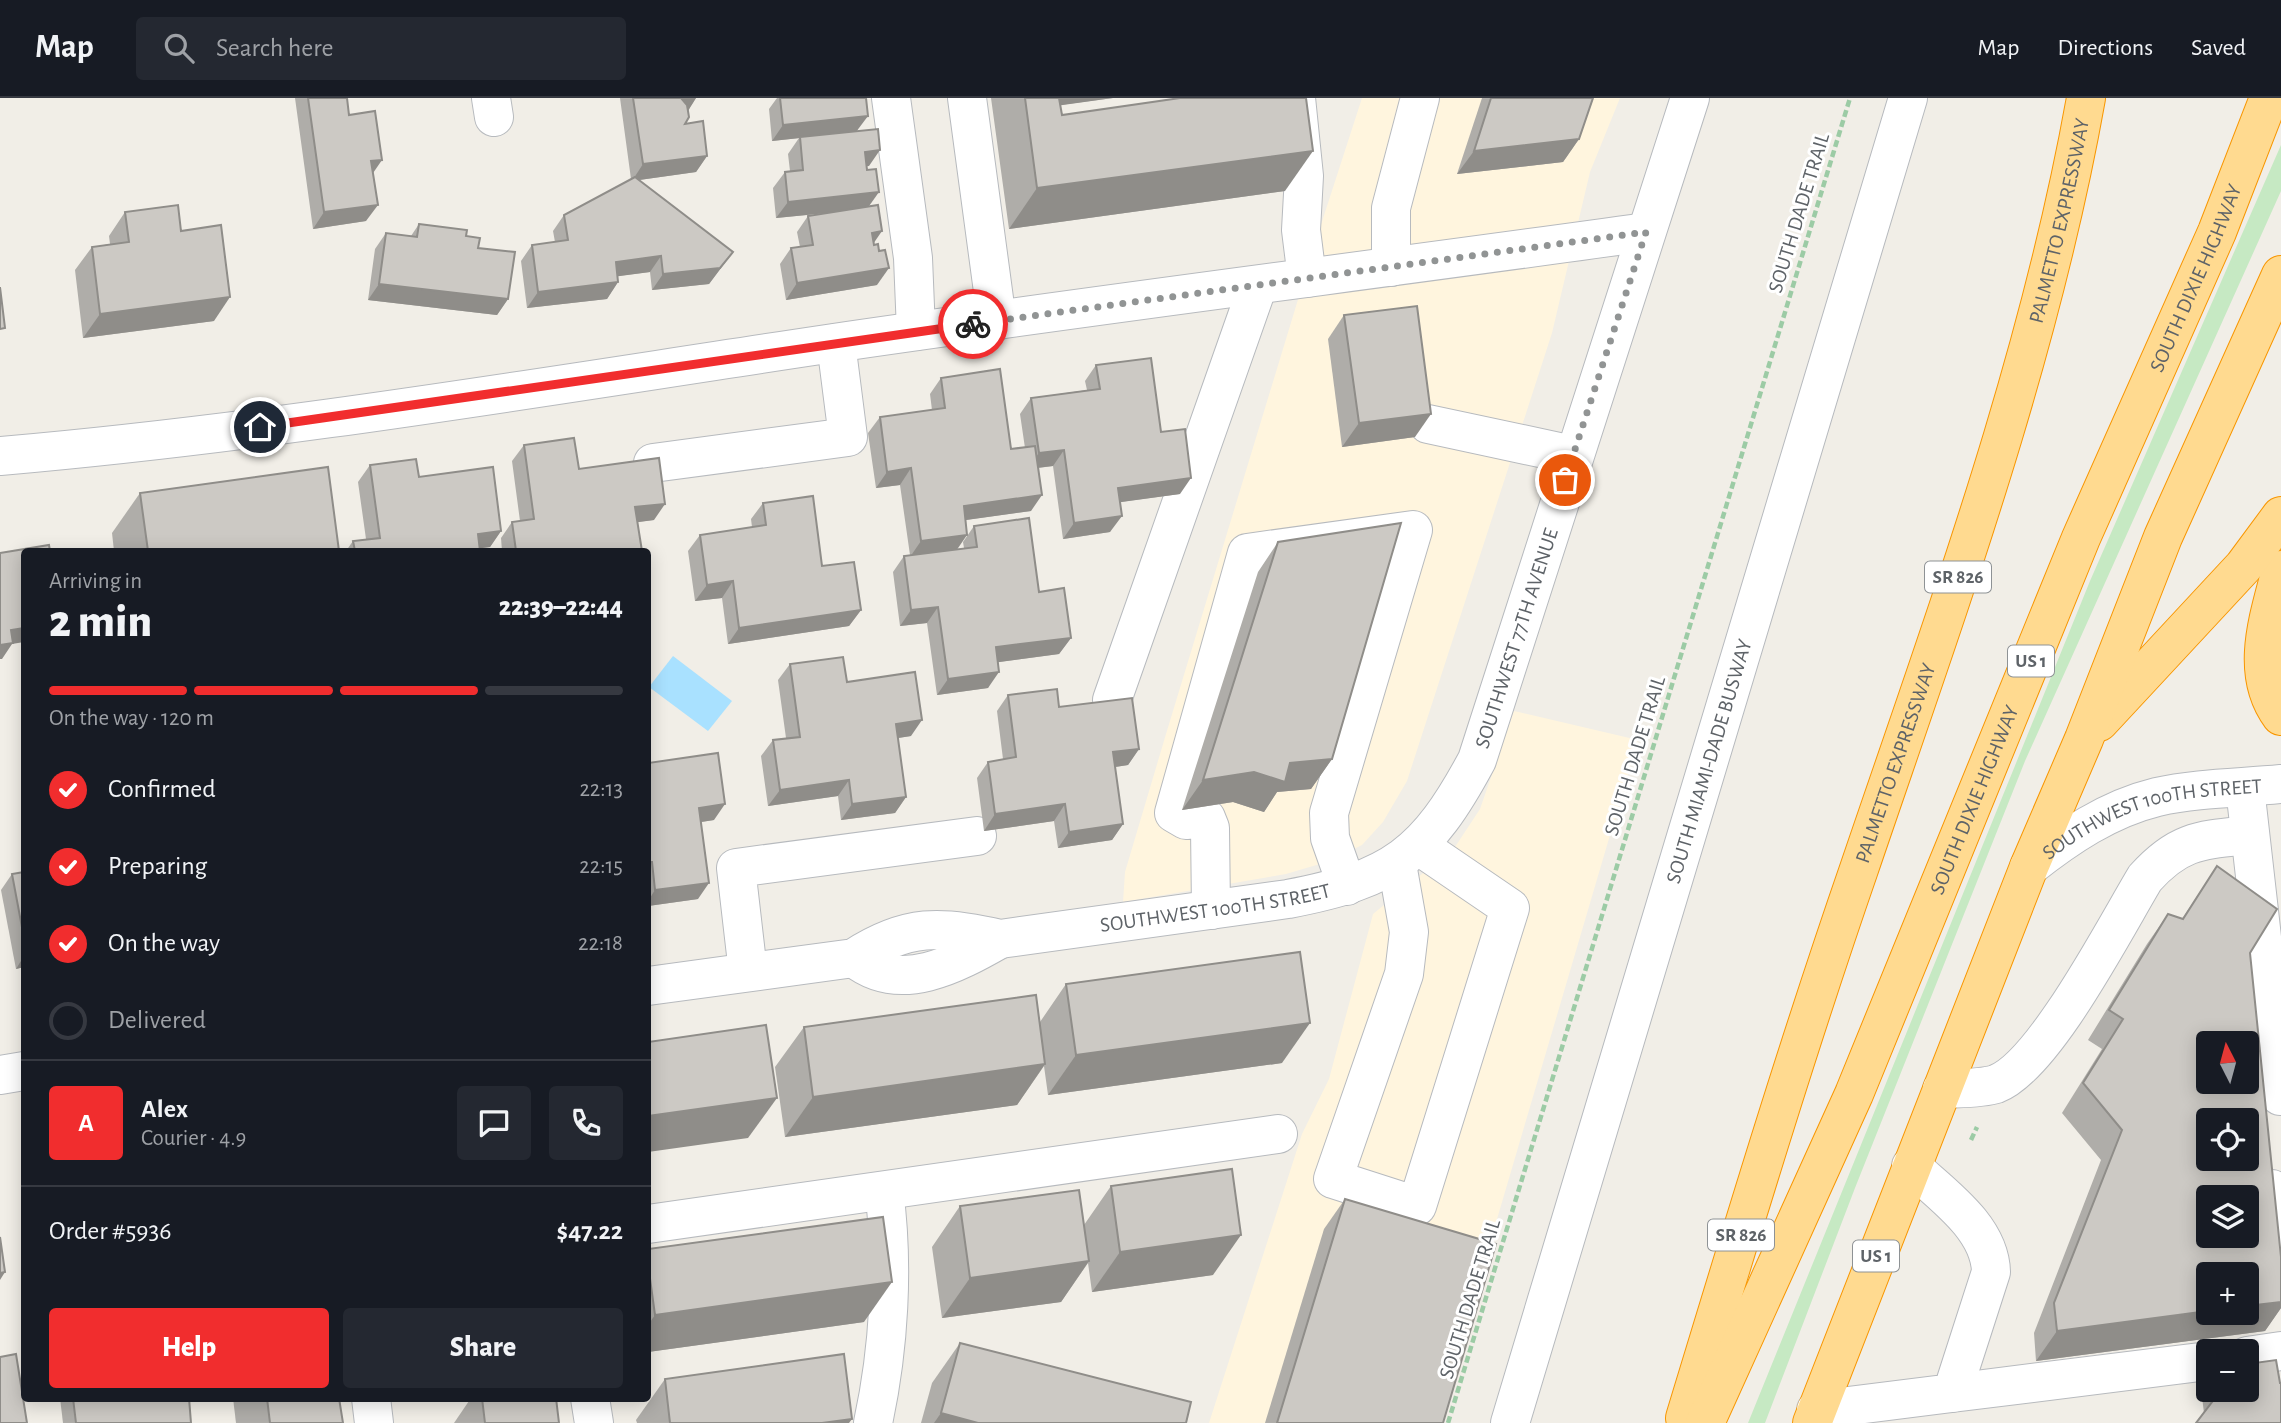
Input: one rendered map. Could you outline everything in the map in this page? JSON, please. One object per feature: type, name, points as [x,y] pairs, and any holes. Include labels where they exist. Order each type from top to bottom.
[{"type":"highway","name":"PALMETTO EXPRESSWAY","points":[[1684,1423],[1798,1046],[1938,638],[2019,383],[2086,98]]},
{"type":"highway","name":"SOUTH DIXIE HIGHWAY","points":[[1705,1423],[1854,1094],[2081,538],[2217,232],[2269,98]]},
{"type":"highway","name":"US 1","points":[[1814,1417],[2029,867],[2084,739],[2163,537],[2281,275]]},
{"type":"highway","points":[[2084,739],[2244,565],[2281,516]]},
{"type":"highway","points":[[2281,570],[2265,640],[2263,670],[2267,691],[2281,716]]},
{"type":"street","points":[[891,98],[915,282],[916,331]]},
{"type":"street","points":[[967,98],[997,321]]},
{"type":"street","points":[[1296,98],[1304,176],[1301,230],[1307,278]]},
{"type":"street","points":[[1391,267],[1391,208],[1399,169],[1420,98]]},
{"type":"street","name":"SOUTHWEST 77TH AVENUE","points":[[1408,855],[1448,812],[1477,760],[1690,98]]},
{"type":"street","name":"SOUTH MIAMI-DADE BUSWAY","points":[[1510,1423],[1908,98]]},
{"type":"street","points":[[0,456],[103,447],[312,420],[916,331],[1646,232]]},
{"type":"street","points":[[1112,700],[1258,285]]},
{"type":"street","points":[[653,463],[848,437],[836,343]]},
{"type":"street","points":[[1428,424],[1573,456]]},
{"type":"street","points":[[1211,909],[1210,828],[1206,818],[1186,820],[1174,813],[1247,553],[1413,530],[1329,813],[1330,838],[1347,886]]},
{"type":"street","points":[[2263,786],[2249,835],[2280,1096]]},
{"type":"street","name":"SOUTHWEST 100TH STREET","points":[[2029,867],[2064,840],[2126,807],[2178,793],[2263,786]]},
{"type":"street","points":[[1942,1089],[1995,1084],[2021,1068],[2044,1044],[2145,878],[2165,856],[2185,845],[2249,835]]},
{"type":"street","points":[[748,972],[736,868],[977,836]]},
{"type":"street","points":[[1408,855],[1510,908],[1417,1206],[1333,1179],[1404,974],[1409,932],[1408,855]]},
{"type":"street","name":"SOUTHWEST 100TH STREET","points":[[651,986],[854,958],[881,940],[922,929],[965,931],[1000,939],[1288,900],[1347,886],[1381,874],[1408,855]]},
{"type":"street","points":[[0,1074],[21,1071]]},
{"type":"street","points":[[651,1224],[1278,1135]]},
{"type":"street","points":[[2268,1153],[2281,1252]]},
{"type":"street","points":[[1911,1166],[1983,1237],[1991,1254],[1991,1272],[1952,1393]]},
{"type":"street","points":[[873,1423],[887,1322],[888,1225],[884,1191]]},
{"type":"street","points":[[2259,1354],[2281,1351]]},
{"type":"street","points":[[1814,1417],[1952,1393],[2196,1362]]},
{"type":"street","points":[[371,1402],[374,1423]]},
{"type":"street","points":[[591,1402],[594,1423]]},
{"type":"path","name":"SOUTH DADE TRAIL","points":[[1448,1423],[1850,98]]},
{"type":"shaded area","points":[[1362,98],[1620,98],[1590,172],[1552,333],[1407,781],[1383,822],[1362,845],[1330,861],[1286,874],[1123,902],[1125,872],[1166,734]]},
{"type":"shaded area","points":[[1514,711],[1638,740],[1437,1423],[1209,1423],[1302,1134],[1329,1079],[1373,914],[1455,847],[1480,809]]},
{"type":"green space","points":[[2281,145],[2281,191],[2025,761],[1855,1188],[1765,1423],[1748,1423],[2090,581]]},
{"type":"water","points":[[673,656],[732,701],[708,731],[651,688],[651,684]]},
{"type":"building","points":[[308,98],[347,98],[349,115],[375,111],[382,160],[371,161],[378,205],[324,212]]},
{"type":"building","points":[[633,98],[681,98],[687,105],[689,117],[685,124],[703,121],[707,156],[643,164]]},
{"type":"building","points":[[780,98],[866,98],[868,116],[783,125]]},
{"type":"building","points":[[1025,98],[1059,98],[1062,115],[1180,98],[1306,98],[1313,151],[1037,188]]},
{"type":"building","points":[[1491,98],[1593,98],[1579,139],[1474,151]]},
{"type":"building","points":[[878,129],[880,150],[865,152],[867,170],[876,169],[879,192],[788,202],[785,172],[803,170],[800,137]]},
{"type":"building","points":[[635,177],[733,252],[720,268],[663,274],[661,256],[616,262],[618,282],[538,292],[532,245],[568,240],[564,215]]},
{"type":"building","points":[[178,205],[181,231],[221,225],[230,297],[100,314],[92,247],[129,242],[125,212]]},
{"type":"building","points":[[878,205],[882,231],[872,233],[874,245],[878,244],[879,251],[885,250],[889,268],[797,283],[791,248],[813,245],[808,216]]},
{"type":"building","points":[[419,224],[467,230],[466,236],[480,238],[478,248],[515,252],[508,299],[379,284],[386,233],[417,237]]},
{"type":"building","points":[[0,287],[5,328],[0,329]]},
{"type":"building","points":[[1417,306],[1431,414],[1359,423],[1344,315]]},
{"type":"building","points":[[1151,358],[1161,432],[1185,429],[1191,478],[1118,488],[1122,516],[1074,523],[1064,450],[1039,453],[1031,398],[1100,389],[1096,365]]},
{"type":"building","points":[[1000,369],[1011,449],[1035,446],[1042,495],[964,506],[967,535],[921,541],[911,468],[887,472],[880,417],[945,408],[941,378]]},
{"type":"building","points":[[574,438],[579,469],[659,458],[665,504],[635,507],[642,548],[516,548],[512,522],[534,519],[524,445]]},
{"type":"building","points":[[416,459],[419,477],[493,467],[501,531],[478,534],[480,548],[354,548],[353,541],[380,538],[370,465]]},
{"type":"building","points":[[328,467],[339,548],[148,548],[140,493]]},
{"type":"building","points":[[813,496],[822,566],[854,562],[861,610],[739,628],[733,581],[707,585],[700,535],[766,525],[763,503]]},
{"type":"building","points":[[1029,518],[1039,592],[1064,588],[1071,638],[996,647],[999,672],[948,679],[938,607],[911,610],[904,556],[977,547],[974,526]]},
{"type":"building","points":[[1401,523],[1332,759],[1290,763],[1285,782],[1254,772],[1203,780],[1278,542]]},
{"type":"building","points":[[21,550],[21,628],[11,630],[13,643],[0,645],[0,553]]},
{"type":"building","points":[[843,657],[847,682],[915,672],[922,720],[896,724],[906,797],[852,804],[849,780],[780,790],[773,740],[800,737],[790,664]]},
{"type":"building","points":[[1057,689],[1059,707],[1132,698],[1139,749],[1113,752],[1123,824],[1069,832],[1065,804],[995,814],[988,762],[1016,757],[1008,695]]},
{"type":"building","points":[[718,753],[725,804],[699,808],[709,883],[655,890],[651,862],[651,763]]},
{"type":"building","points":[[2217,866],[2277,909],[2250,953],[2258,1031],[2196,1031],[2196,1094],[2259,1094],[2259,1041],[2281,1257],[2281,1302],[2259,1305],[2259,1262],[2196,1262],[2196,1313],[2057,1331],[2054,1303],[2122,1130],[2083,1083],[2123,1019],[2109,1010],[2168,914],[2183,919]]},
{"type":"building","points":[[21,872],[21,922],[12,874]]},
{"type":"building","points":[[1300,952],[1310,1023],[1076,1055],[1066,984]]},
{"type":"building","points":[[1036,995],[1045,1064],[813,1097],[804,1027]]},
{"type":"building","points":[[766,1025],[777,1098],[651,1116],[651,1042]]},
{"type":"building","points":[[1232,1169],[1241,1235],[1120,1252],[1111,1186]]},
{"type":"building","points":[[1079,1190],[1089,1261],[970,1278],[960,1206]]},
{"type":"building","points":[[1345,1199],[1496,1244],[1443,1423],[1277,1423]]},
{"type":"building","points":[[883,1217],[892,1282],[655,1315],[651,1286],[651,1249]]},
{"type":"building","points":[[0,1237],[5,1272],[0,1273]]},
{"type":"building","points":[[960,1343],[1191,1402],[1186,1423],[978,1423],[941,1413]]},
{"type":"building","points":[[16,1354],[21,1402],[24,1402],[27,1423],[0,1423],[0,1357]]},
{"type":"building","points":[[844,1354],[852,1419],[822,1423],[670,1423],[665,1379]]},
{"type":"building","points":[[2276,1360],[2281,1383],[2281,1423],[2196,1423],[2212,1402],[2259,1402],[2259,1362]]},
{"type":"building","points":[[73,1402],[189,1402],[191,1423],[76,1423]]},
{"type":"building","points":[[267,1402],[340,1402],[343,1423],[270,1423]]},
{"type":"building","points":[[482,1402],[556,1402],[559,1423],[485,1423]]},
{"type":"way so far","points":[[973,324],[1646,232],[1565,480]]},
{"type":"route","points":[[260,427],[973,324]]}]
